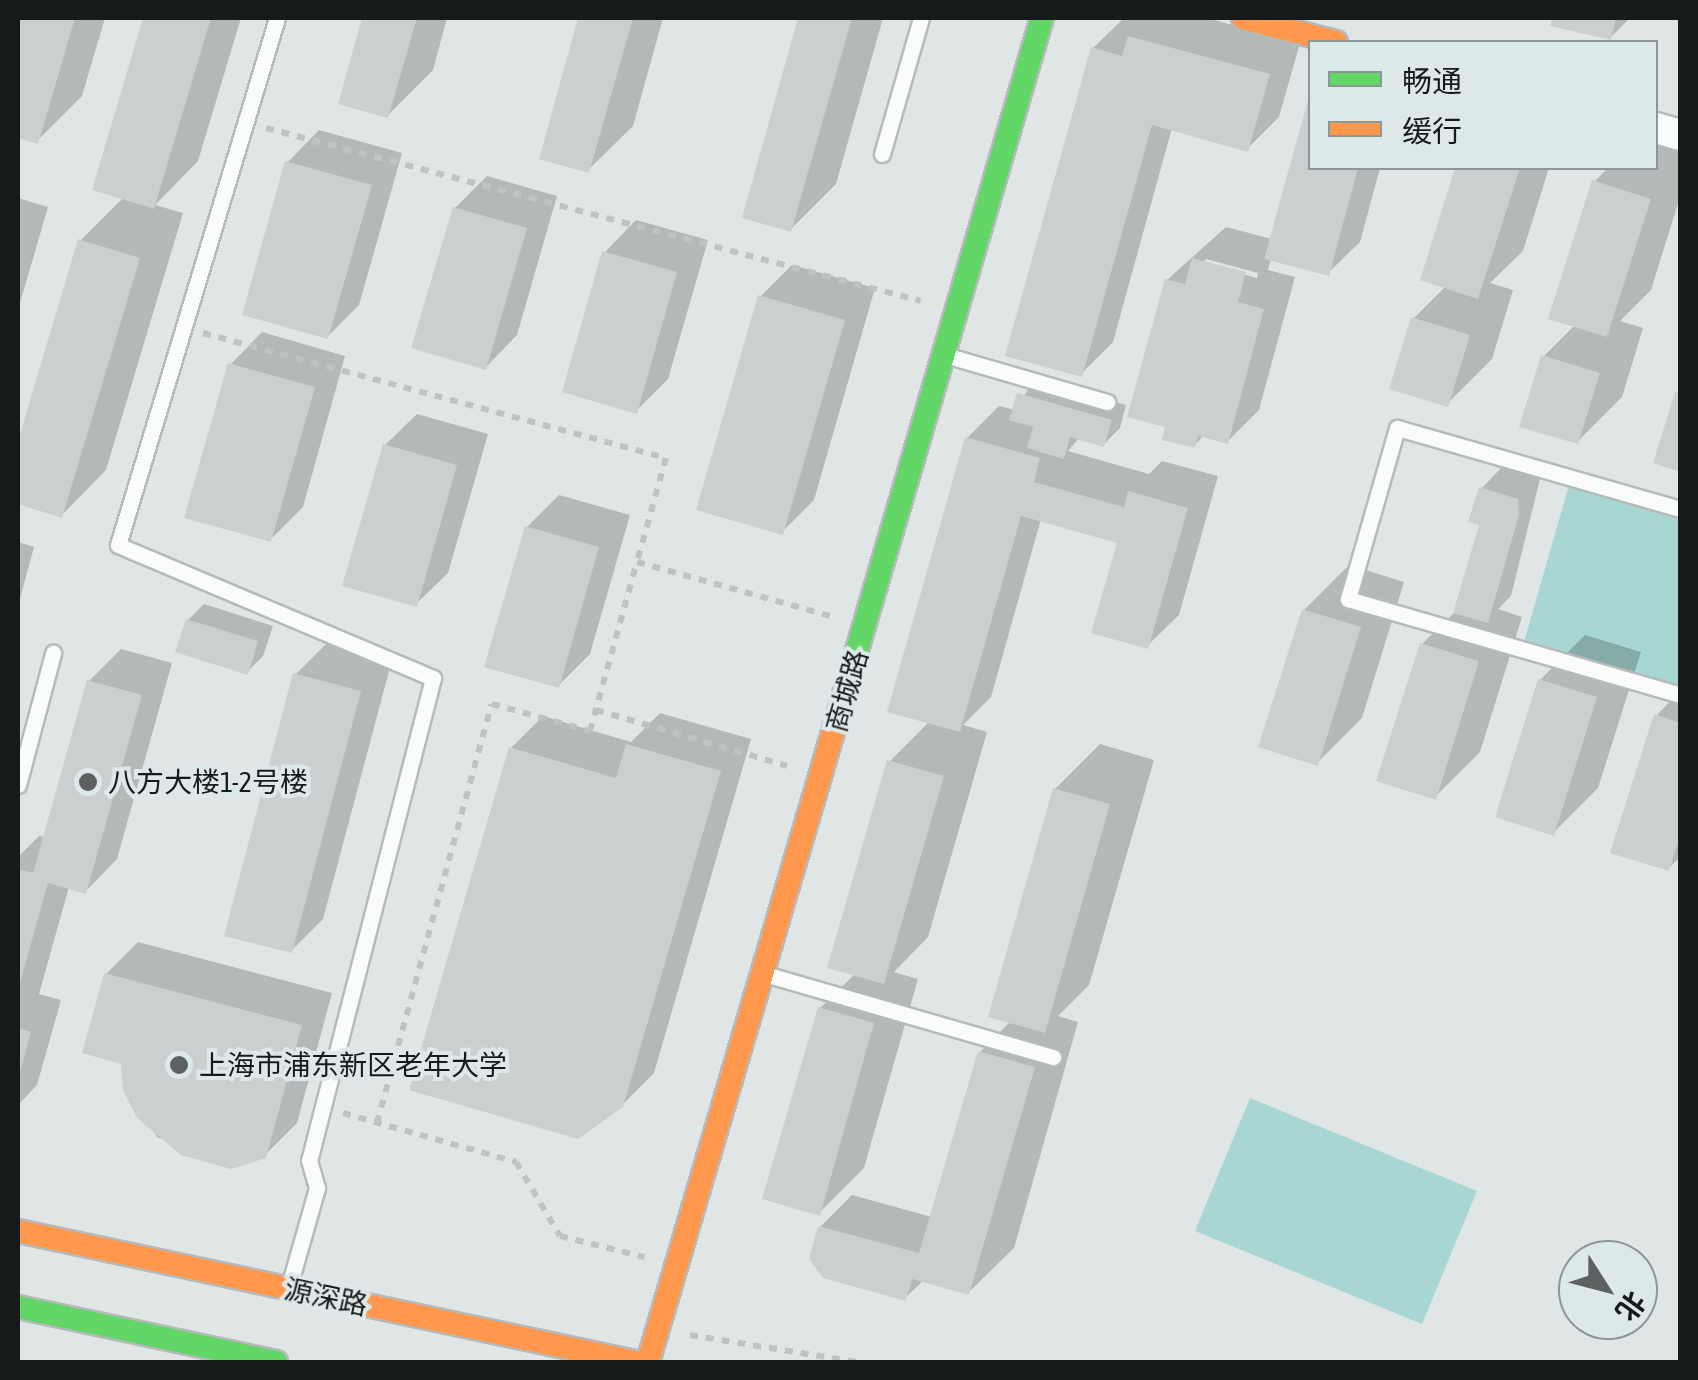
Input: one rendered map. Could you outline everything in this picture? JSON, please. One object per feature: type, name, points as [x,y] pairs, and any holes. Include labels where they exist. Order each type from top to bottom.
[{"type":"street","name":"商城路","points":[[648,1362],[765,974],[1042,18]]},
{"type":"street","points":[[1243,18],[1328,40]]},
{"type":"street","name":"源深路","points":[[18,1231],[635,1362]]},
{"type":"street","points":[[18,1307],[276,1362]]},
{"type":"lane","points":[[277,18],[118,545],[433,678],[309,1160],[317,1188],[288,1289]]},
{"type":"lane","points":[[882,154],[921,18]]},
{"type":"lane","points":[[944,355],[1106,402]]},
{"type":"lane","points":[[1680,509],[1397,428],[1348,599],[1680,695]]},
{"type":"lane","points":[[18,784],[54,653]]},
{"type":"lane","points":[[765,974],[1053,1057]]},
{"type":"path","points":[[246,123],[958,310]]},
{"type":"path","points":[[184,328],[666,458],[590,731],[492,704],[377,1123]]},
{"type":"path","points":[[637,562],[866,626]]},
{"type":"path","points":[[596,710],[822,776]]},
{"type":"path","points":[[322,1108],[516,1162],[560,1236],[678,1265]]},
{"type":"shaded area","points":[[1571,478],[1680,509],[1680,695],[1522,649]]},
{"type":"shaded area","points":[[1250,1098],[1477,1191],[1422,1324],[1195,1231]]},
{"type":"building","points":[[18,18],[75,18],[38,144],[18,138]]},
{"type":"building","points":[[143,18],[211,18],[154,209],[92,190]]},
{"type":"building","points":[[362,18],[417,18],[388,118],[338,104]]},
{"type":"building","points":[[578,18],[633,18],[589,173],[539,159]]},
{"type":"building","points":[[798,18],[852,18],[791,232],[742,218]]},
{"type":"building","points":[[1552,18],[1616,18],[1611,40],[1550,26]]},
{"type":"building","points":[[1128,36],[1270,74],[1248,152],[1152,125],[1082,377],[1005,356],[1091,47],[1122,56]]},
{"type":"building","points":[[1308,100],[1308,170],[1357,170],[1329,276],[1264,259]]},
{"type":"building","points":[[285,161],[372,185],[328,339],[242,315]]},
{"type":"building","points":[[1454,170],[1519,170],[1478,299],[1420,280]]},
{"type":"building","points":[[1592,180],[1651,199],[1607,337],[1548,319]]},
{"type":"building","points":[[453,207],[527,228],[486,370],[411,348]]},
{"type":"building","points":[[78,239],[140,258],[62,518],[18,504],[18,441]]},
{"type":"building","points":[[602,251],[677,272],[637,414],[562,392]]},
{"type":"building","points":[[1192,258],[1246,272],[1238,302],[1264,309],[1228,444],[1198,436],[1195,448],[1162,440],[1165,427],[1127,417],[1165,279],[1185,284]]},
{"type":"building","points":[[758,295],[845,320],[783,535],[696,510]]},
{"type":"building","points":[[1411,317],[1470,335],[1448,407],[1389,389]]},
{"type":"building","points":[[1541,355],[1600,373],[1578,444],[1519,427]]},
{"type":"building","points":[[228,363],[315,387],[271,542],[184,518]]},
{"type":"building","points":[[1675,392],[1680,393],[1680,472],[1653,463]]},
{"type":"building","points":[[1017,393],[1112,420],[1104,447],[1070,437],[1064,459],[1027,448],[1033,427],[1009,420]]},
{"type":"building","points":[[965,437],[1040,458],[1034,482],[1124,507],[1128,491],[1188,508],[1148,649],[1091,633],[1117,543],[1021,516],[960,732],[887,712]]},
{"type":"building","points":[[383,444],[457,465],[417,607],[342,586]]},
{"type":"building","points":[[1479,487],[1518,499],[1519,515],[1488,623],[1453,613],[1479,525],[1468,522]]},
{"type":"building","points":[[525,526],[599,547],[559,688],[484,667]]},
{"type":"building","points":[[1302,609],[1361,627],[1318,766],[1258,747]]},
{"type":"building","points":[[186,619],[258,641],[248,675],[175,652]]},
{"type":"building","points":[[1420,643],[1479,661],[1436,800],[1376,781]]},
{"type":"building","points":[[293,673],[361,691],[292,953],[224,936]]},
{"type":"building","points":[[1538,679],[1597,697],[1554,836],[1495,817]]},
{"type":"building","name":"八方大楼1-2号楼","points":[[87,680],[142,695],[86,894],[48,883],[18,990],[18,869],[33,873]]},
{"type":"building","points":[[1654,714],[1680,723],[1680,836],[1669,871],[1610,853]]},
{"type":"building","points":[[626,744],[721,771],[623,1107],[578,1139],[409,1090],[509,747],[616,778]]},
{"type":"building","points":[[887,760],[944,776],[884,984],[827,968]]},
{"type":"building","points":[[1053,788],[1110,804],[1045,1033],[988,1017]]},
{"type":"building","points":[[104,973],[302,1025],[266,1158],[231,1169],[181,1155],[137,1118],[123,1090],[121,1064],[82,1053]]},
{"type":"building","points":[[818,1007],[874,1023],[820,1216],[762,1199]]},
{"type":"building","points":[[18,1028],[31,1032],[19,1076],[18,1076]]},
{"type":"building","points":[[978,1051],[1035,1067],[969,1295],[912,1279],[906,1301],[823,1278],[809,1259],[818,1226],[919,1253]]},
{"type":"traffic: fast","points":[[836,722],[1042,18]]},
{"type":"traffic: fast","points":[[18,1307],[276,1362]]},
{"type":"traffic: slow","points":[[1243,18],[1328,40]]},
{"type":"traffic: slow","points":[[648,1362],[836,722]]},
{"type":"traffic: slow","points":[[18,1231],[635,1362]]},
{"type":"place","name":"八方大楼1-2号楼","points":[[88,782]]},
{"type":"place","name":"上海市浦东新区老年大学","points":[[179,1065]]}]
